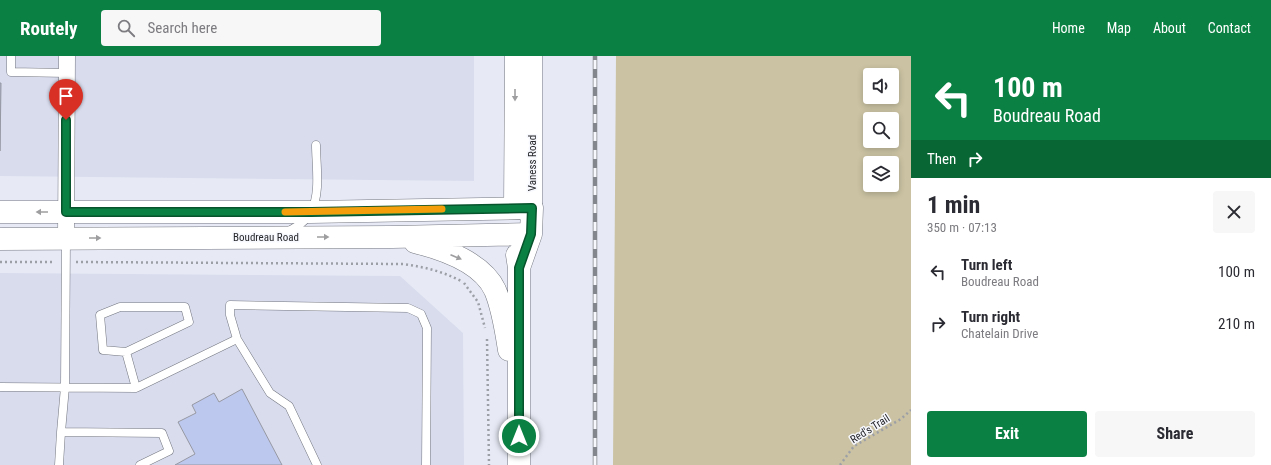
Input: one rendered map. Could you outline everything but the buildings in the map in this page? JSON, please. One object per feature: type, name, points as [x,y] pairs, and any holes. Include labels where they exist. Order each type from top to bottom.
[{"type":"main road","points":[[0,212],[311,212],[523,208]]},
{"type":"main road","name":"Vaness Road","points":[[519,465],[519,268],[523,234],[523,208]]},
{"type":"main road","name":"Boudreau Road","points":[[0,239],[392,237],[523,234]]},
{"type":"main road","points":[[392,237],[430,246],[467,262],[481,273],[494,289],[506,332],[519,406]]},
{"type":"street","points":[[66,238],[67,56]]},
{"type":"street","name":"Vaness Road","points":[[515,56],[523,208]]},
{"type":"street","name":"Vaness Road","points":[[523,208],[532,56]]},
{"type":"lane","points":[[11,56],[11,72],[66,74]]},
{"type":"lane","points":[[278,237],[298,226],[311,212],[316,187],[316,145]]},
{"type":"lane","points":[[59,465],[65,387],[66,238]]},
{"type":"lane","points":[[316,465],[289,406],[270,393],[237,339],[230,315],[230,305],[408,308],[421,314],[427,328],[426,465]]},
{"type":"lane","points":[[120,308],[185,308],[189,322],[126,352],[103,350],[100,315],[120,308]]},
{"type":"lane","points":[[0,387],[136,388],[237,339]]},
{"type":"lane","points":[[126,352],[136,388]]},
{"type":"lane","points":[[61,432],[162,433],[169,451],[140,465]]},
{"type":"path","points":[[31,262],[33,255]]},
{"type":"path","points":[[0,262],[45,262]]},
{"type":"path","points":[[83,262],[403,264],[425,267],[444,272],[464,282]]},
{"type":"path","name":"Red's Trail","points":[[840,465],[854,446],[901,419],[911,410]]},
{"type":"shaded area","points":[[0,56],[474,56],[474,181],[0,176]]},
{"type":"shaded area","points":[[616,56],[911,56],[911,465],[613,465]]},
{"type":"shaded area","points":[[0,273],[400,276],[463,333],[464,465],[0,465]]},
{"type":"railway","points":[[595,56],[595,465]]},
{"type":"slow traffic","points":[[285,212],[442,209]]},
{"type":"route","points":[[66,120],[66,212],[311,212],[532,208],[531,234],[519,268],[519,436]]}]
